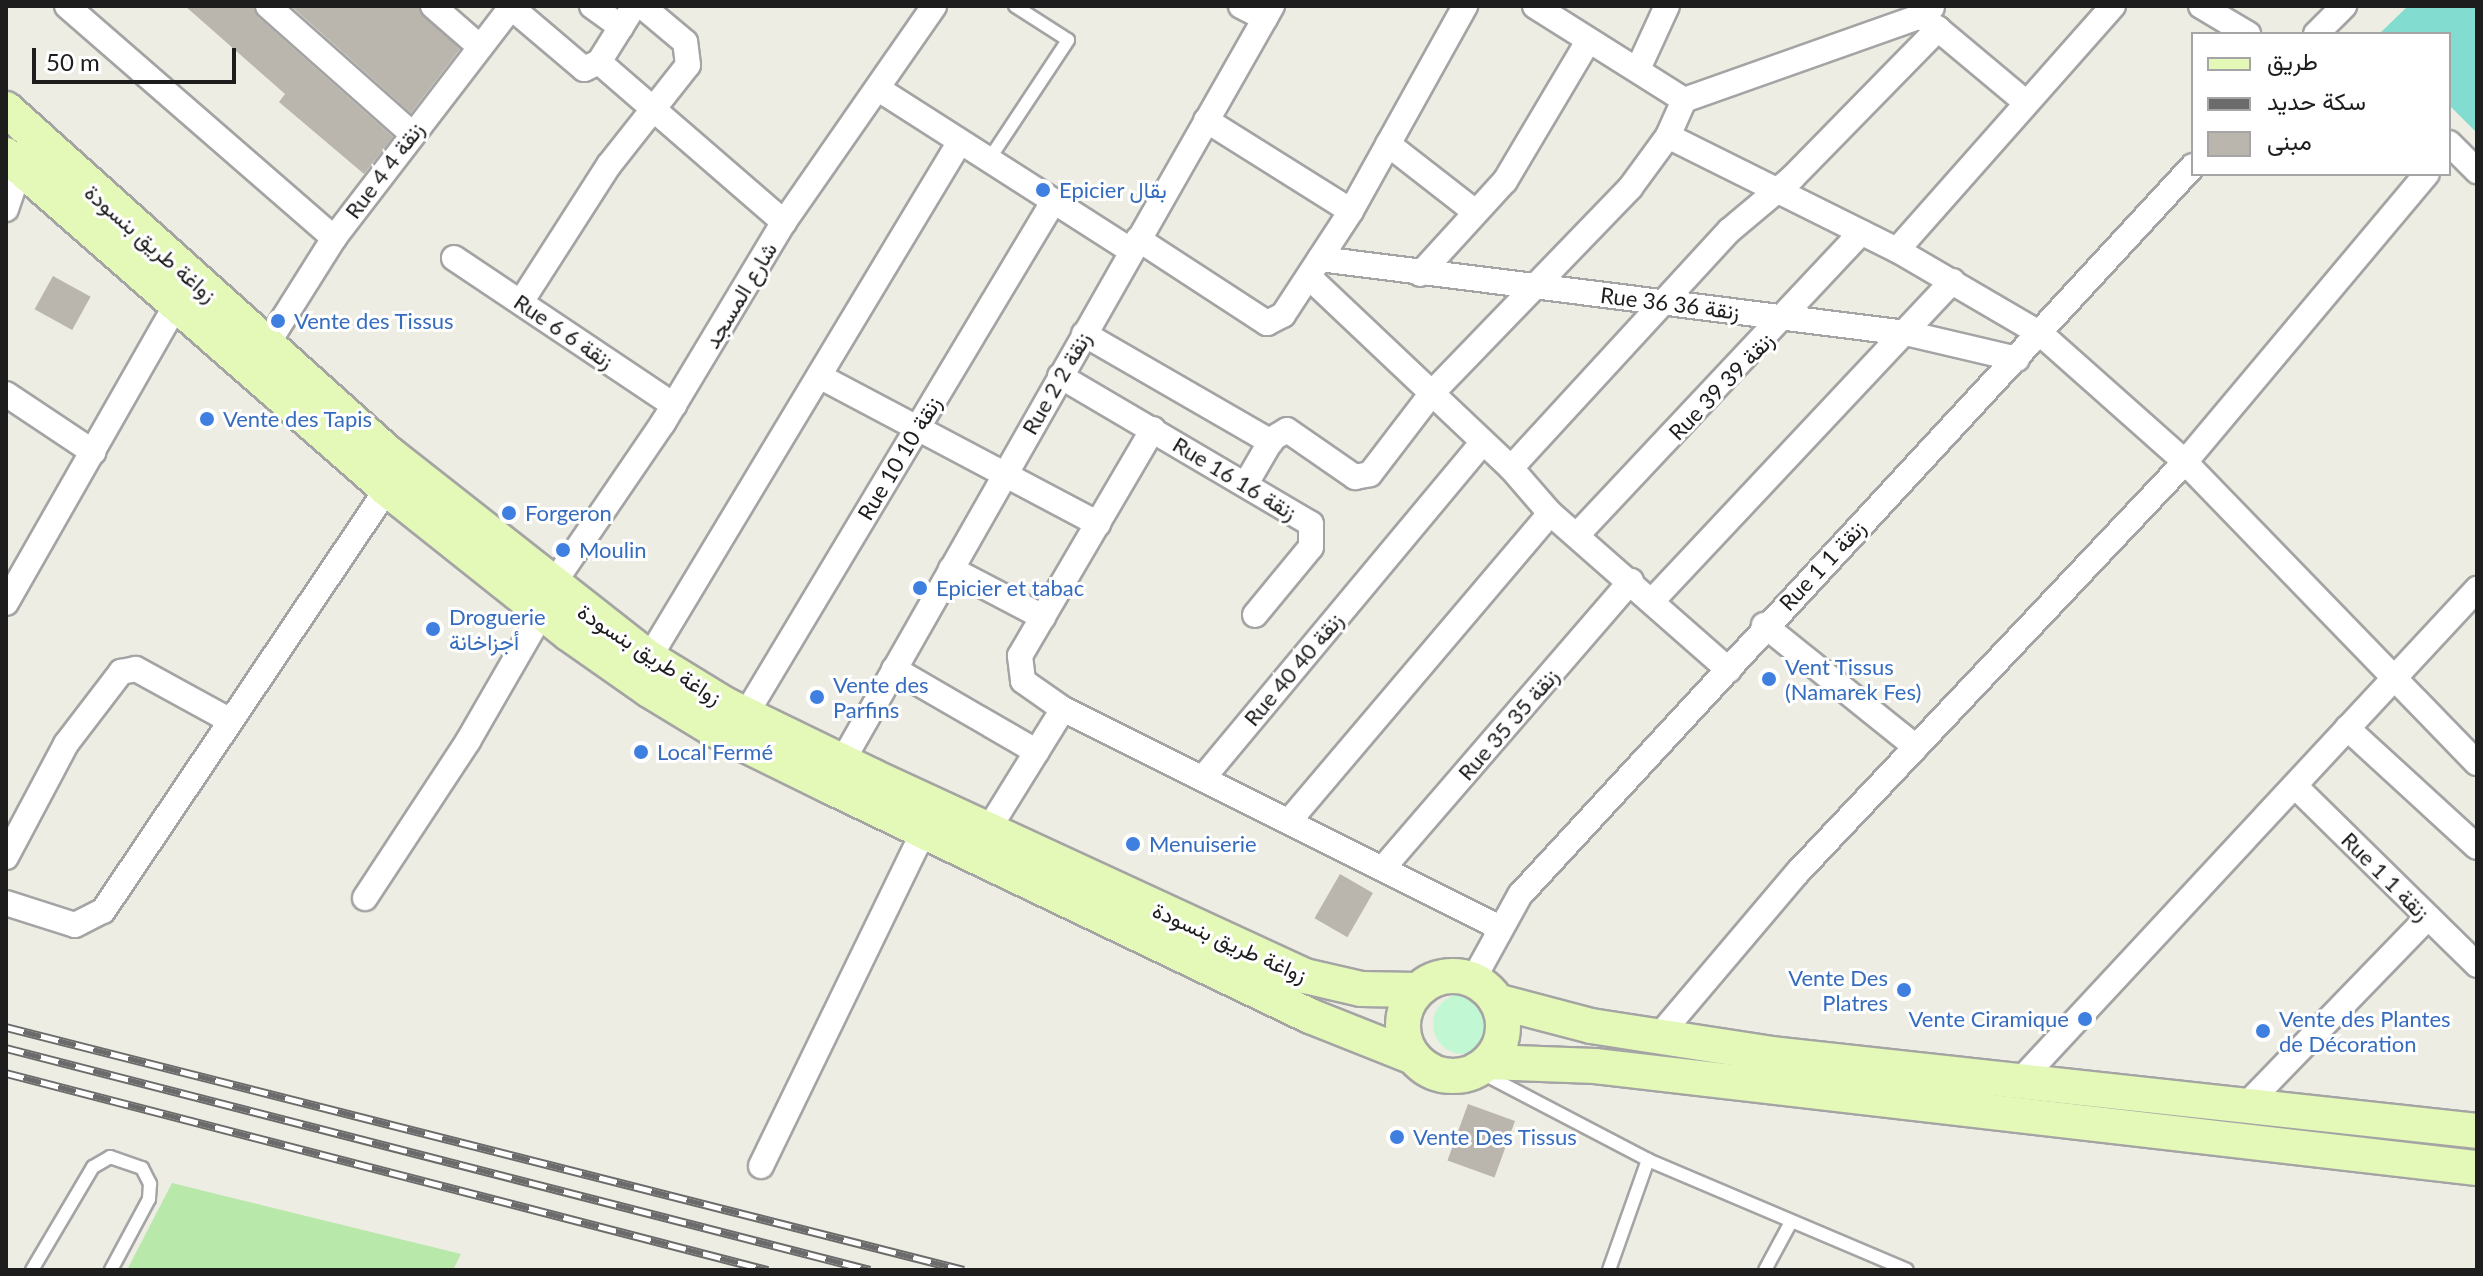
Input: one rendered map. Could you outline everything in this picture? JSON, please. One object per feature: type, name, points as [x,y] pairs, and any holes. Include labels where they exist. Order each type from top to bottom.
[{"type":"main road","name":"زواغة طريق بنسودة","points":[[6,109],[82,184],[268,343],[547,600],[746,714],[924,831],[1310,1016],[1413,1057]]},
{"type":"main road","name":"زواغة طريق بنسودة","points":[[13,162],[387,489],[547,600],[715,730],[988,830],[1305,976],[1361,989],[1417,990]]},
{"type":"main road","points":[[2471,1124],[2017,1084],[1658,1037],[1484,990],[1447,976],[1417,990],[1403,1022],[1413,1057],[1438,1075],[1483,1066],[1595,1066],[2477,1168]]},
{"type":"main road","points":[[1483,1066],[1502,1032],[1484,990]]},
{"type":"street","points":[[67,6],[334,238]]},
{"type":"street","points":[[268,6],[411,133]]},
{"type":"street","points":[[433,6],[480,47]]},
{"type":"street","points":[[592,6],[621,27]]},
{"type":"street","points":[[511,7],[584,69],[599,62],[634,6]]},
{"type":"street","points":[[521,302],[691,55],[685,42],[642,6]]},
{"type":"street","name":"شارع المسجد","points":[[365,898],[468,741],[547,600],[674,405],[784,222],[880,90],[934,6]]},
{"type":"street","points":[[1241,6],[1268,12]]},
{"type":"street","points":[[880,90],[1053,202],[1135,245],[1267,323],[1283,315],[1351,211],[1465,6]]},
{"type":"street","points":[[1535,6],[1562,14],[1588,41],[1684,100]]},
{"type":"street","points":[[1638,69],[1667,6]]},
{"type":"street","points":[[1897,250],[2023,100],[2113,6]]},
{"type":"street","points":[[2201,6],[2245,32]]},
{"type":"street","name":"Rue 4 زنقة 4","points":[[268,343],[334,238],[411,133],[511,7]]},
{"type":"street","name":"Rue 2 زنقة 2","points":[[835,774],[1268,12]]},
{"type":"street","points":[[1931,17],[2023,100]]},
{"type":"street","points":[[1247,482],[1271,442],[1287,430],[1363,478],[1432,393],[1531,286],[1630,188],[1668,136],[1684,100],[1931,17]]},
{"type":"street","points":[[1511,468],[1662,301],[1776,188],[1931,17]]},
{"type":"street","points":[[1420,274],[1532,143],[1588,41]]},
{"type":"street","points":[[599,62],[784,222]]},
{"type":"street","points":[[1206,120],[1351,211]]},
{"type":"street","points":[[1668,136],[1897,250],[2041,334],[2185,462],[2396,676],[2477,763]]},
{"type":"street","points":[[649,658],[959,143]]},
{"type":"street","points":[[1388,144],[1474,211]]},
{"type":"street","points":[[2451,146],[2477,171]]},
{"type":"street","points":[[6,209],[13,162]]},
{"type":"street","name":"Rue 1 زنقة 1","points":[[1484,990],[1500,928],[1520,895],[1729,670],[1764,625],[2041,334],[2191,168]]},
{"type":"street","points":[[1658,1037],[1798,872],[2185,462],[2425,176]]},
{"type":"street","name":"Rue 10 زنقة 10","points":[[746,714],[1053,202]]},
{"type":"street","name":"Rue 39 زنقة 39","points":[[1577,535],[1786,318],[1861,233]]},
{"type":"street","name":"Rue 6 زنقة 6","points":[[454,258],[674,405]]},
{"type":"street","points":[[1315,268],[1432,393],[1511,468],[1550,513],[1729,670]]},
{"type":"street","name":"Rue 36 زنقة 36","points":[[1315,268],[1420,274],[1662,301],[1906,333],[2017,359]]},
{"type":"street","points":[[1652,601],[1952,281]]},
{"type":"street","points":[[6,603],[176,305]]},
{"type":"street","points":[[1084,334],[1271,442]]},
{"type":"street","points":[[819,376],[1098,524]]},
{"type":"street","name":"Rue 16 زنقة 16","points":[[1060,376],[1247,482],[1315,532],[1311,547],[1255,615]]},
{"type":"street","points":[[6,394],[93,452]]},
{"type":"street","points":[[1153,429],[1043,617],[1019,669],[1030,691],[1500,928]]},
{"type":"street","name":"Rue 40 زنقة 40","points":[[1203,778],[1483,442]]},
{"type":"street","points":[[6,903],[75,925],[103,911],[387,489]]},
{"type":"street","points":[[1290,820],[1550,513]]},
{"type":"street","points":[[951,569],[1043,617]]},
{"type":"street","name":"Rue 35 زنقة 35","points":[[1384,867],[1631,581]]},
{"type":"street","points":[[2017,1084],[2477,589]]},
{"type":"street","points":[[1764,625],[1916,747]]},
{"type":"street","points":[[6,857],[66,744],[121,672],[136,669],[229,720]]},
{"type":"street","points":[[894,669],[1037,752]]},
{"type":"street","points":[[988,830],[1063,709]]},
{"type":"street","points":[[2347,728],[2477,847]]},
{"type":"street","name":"Rue 1 زنقة 1","points":[[2296,787],[2477,965]]},
{"type":"street","points":[[761,1166],[924,831]]},
{"type":"street","points":[[2245,1106],[2428,917]]},
{"type":"lane","points":[[988,161],[1068,40],[1015,6]]},
{"type":"lane","points":[[1483,1066],[1648,1160],[1907,1270]]},
{"type":"lane","points":[[32,1270],[93,1167],[110,1157],[142,1168],[150,1184],[149,1199],[111,1270]]},
{"type":"lane","points":[[1609,1270],[1648,1160]]},
{"type":"lane","points":[[1765,1270],[1791,1222]]},
{"type":"green space","points":[[1463,994],[1484,1003],[1493,1024],[1484,1045],[1463,1054],[1442,1045],[1433,1024],[1442,1003]]},
{"type":"green space","points":[[172,1183],[461,1254],[453,1270],[127,1270]]},
{"type":"shaded area","points":[[2408,6],[2477,6],[2477,133],[2451,107],[2451,32],[2381,32]]},
{"type":"building","points":[[185,6],[253,6],[258,17],[393,137],[364,174],[279,102],[285,94]]},
{"type":"building","points":[[291,6],[418,6],[460,49],[411,113]]},
{"type":"building","points":[[53,276],[91,297],[72,330],[35,309]]},
{"type":"building","points":[[1340,874],[1373,893],[1347,937],[1314,918]]},
{"type":"building","points":[[1468,1104],[1515,1121],[1494,1177],[1447,1160]]},
{"type":"railway","points":[[6,1027],[964,1270]]},
{"type":"railway","points":[[6,1048],[870,1270]]},
{"type":"railway","points":[[6,1073],[768,1270]]},
{"type":"place","name":"Epicier بقال","points":[[1043,190]]},
{"type":"place","name":"Vente des Tissus","points":[[278,321]]},
{"type":"place","name":"Vente des Tapis","points":[[207,419]]},
{"type":"place","name":"Forgeron","points":[[509,513]]},
{"type":"place","name":"Moulin","points":[[563,550]]},
{"type":"place","name":"Epicier et tabac","points":[[920,588]]},
{"type":"place","name":"Droguerie أجزاخانة","points":[[433,629]]},
{"type":"place","name":"Vent Tissus (Namarek Fes)","points":[[1769,679]]},
{"type":"place","name":"Vente des Parfins","points":[[817,697]]},
{"type":"place","name":"Local Fermé","points":[[641,752]]},
{"type":"place","name":"Menuiserie","points":[[1133,844]]},
{"type":"place","name":"Vente Des Platres","points":[[1904,990]]},
{"type":"place","name":"Vente Ciramique","points":[[2085,1019]]},
{"type":"place","name":"Vente des Plantes de Décoration","points":[[2263,1031]]},
{"type":"place","name":"Vente Des Tissus","points":[[1397,1137]]}]
